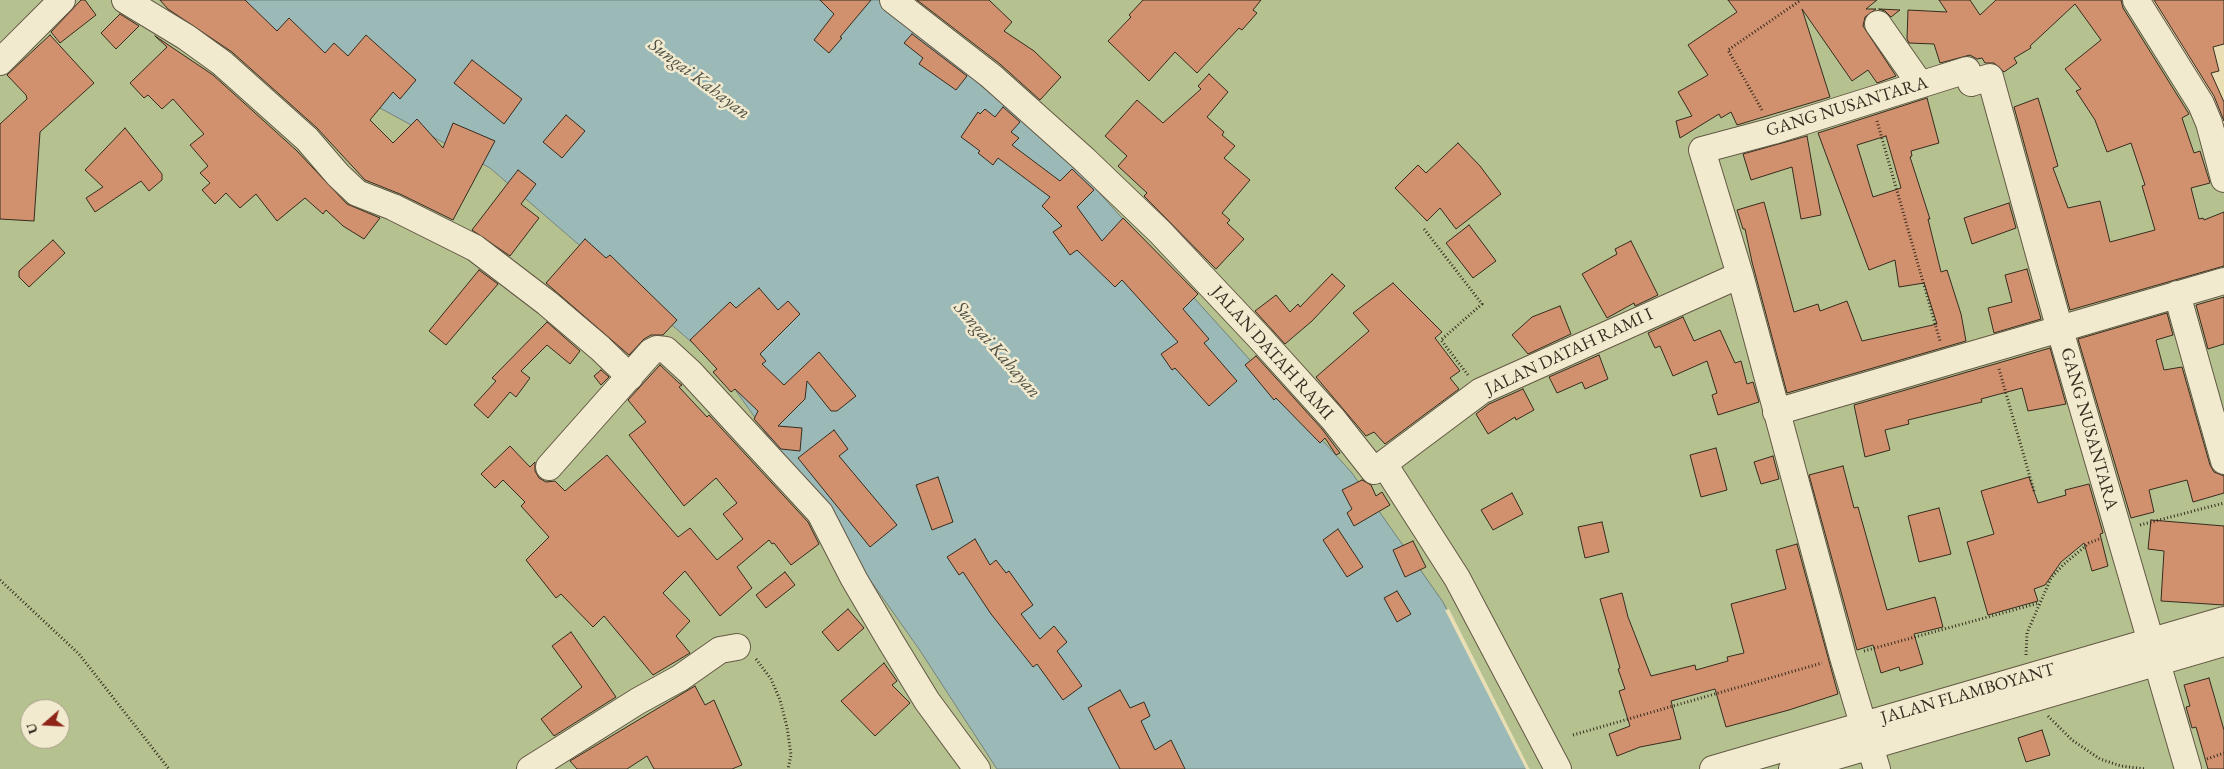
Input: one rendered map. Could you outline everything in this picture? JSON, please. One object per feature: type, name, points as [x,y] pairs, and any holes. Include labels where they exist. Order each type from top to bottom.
[{"type":"street","points":[[0,62],[62,0]]},
{"type":"street","points":[[125,0],[186,37],[222,63],[307,139],[338,175],[357,193],[393,207],[475,248],[547,303],[630,376]]},
{"type":"street","points":[[2136,0],[2189,83],[2209,123],[2224,179]]},
{"type":"street","name":"JALAN DATAH RAMI","points":[[896,1],[991,76],[1085,160],[1160,232],[1258,336],[1333,419],[1374,471],[1384,464]]},
{"type":"street","points":[[1878,24],[1920,84]]},
{"type":"street","name":"GANG NUSANTARA","points":[[1870,746],[1842,656],[1740,275],[1702,150],[1773,131],[1967,70],[1971,83],[1990,77],[2060,330],[2188,769]]},
{"type":"street","name":"JALAN DATAH RAMI I","points":[[1384,464],[1481,391],[1740,275]]},
{"type":"street","points":[[1776,412],[1993,350],[2224,280]]},
{"type":"street","points":[[2177,294],[2224,461]]},
{"type":"street","points":[[549,467],[651,352],[657,349],[666,350],[690,372],[820,513],[854,579],[927,701],[977,769]]},
{"type":"street","points":[[1384,464],[1463,589],[1558,769]]},
{"type":"street","name":"JALAN FLAMBOYANT","points":[[1792,769],[1870,746],[1982,702],[2153,646],[2224,620]]},
{"type":"street","name":"JALAN FLAMBOYANT","points":[[2153,646],[2224,643]]},
{"type":"street","points":[[530,769],[680,678],[720,650],[737,647]]},
{"type":"street","name":"JALAN FLAMBOYANT","points":[[1712,769],[1870,746]]},
{"type":"path","points":[[1773,131],[1728,50],[1801,0]]},
{"type":"path","points":[[1870,100],[1946,363]]},
{"type":"path","points":[[1424,229],[1482,304],[1441,340],[1481,391]]},
{"type":"path","points":[[1993,350],[2034,490]]},
{"type":"path","points":[[2026,658],[2028,633],[2051,578],[2089,543],[2119,531],[2224,503]]},
{"type":"path","points":[[0,580],[79,654],[169,769]]},
{"type":"path","points":[[1573,735],[1842,656],[2039,603]]},
{"type":"path","points":[[737,647],[751,653],[771,679],[780,700],[787,727],[791,755],[788,769]]},
{"type":"path","points":[[2044,709],[2050,720],[2072,740],[2100,759],[2121,766],[2145,769]]},
{"type":"green space","points":[[0,0],[182,0],[490,168],[717,364],[919,649],[997,769],[0,769]]},
{"type":"green space","points":[[881,0],[2130,0],[2224,171],[2224,769],[1527,769],[1443,602]]},
{"type":"water","name":"Sungai Kahayan","points":[[182,0],[881,0],[1076,167],[1352,473],[1443,602],[1527,769],[997,769],[919,649],[717,364],[490,168]]},
{"type":"pier","points":[[1449,609],[1530,769],[1526,769],[1445,610]]},
{"type":"building","points":[[81,0],[85,0],[96,15],[60,43],[51,32]]},
{"type":"building","points":[[160,0],[245,0],[277,31],[289,18],[325,53],[334,43],[348,56],[366,35],[416,80],[400,99],[393,92],[370,120],[393,143],[417,119],[443,148],[453,123],[495,141],[453,220],[400,194],[365,180],[317,128],[232,52],[168,9]]},
{"type":"building","points":[[820,0],[871,0],[829,53],[814,40],[834,14]]},
{"type":"building","points":[[917,0],[989,0],[1012,22],[1004,31],[1034,51],[1061,77],[1040,100],[1000,64]]},
{"type":"building","points":[[1143,0],[1261,0],[1253,10],[1257,13],[1242,30],[1239,28],[1197,73],[1175,52],[1149,81],[1108,41],[1131,17],[1129,15]]},
{"type":"building","points":[[1728,0],[1877,0],[1866,9],[1876,9],[1865,17],[1863,26],[1896,76],[1877,83],[1868,70],[1852,81],[1802,9],[1830,97],[1737,125],[1731,112],[1721,118],[1719,114],[1680,138],[1676,121],[1692,116],[1678,92],[1708,75],[1688,45],[1737,12]]},
{"type":"building","points":[[1939,0],[1970,0],[1980,15],[1996,0],[2121,0],[2123,8],[2189,114],[2182,118],[2194,153],[2200,151],[2210,183],[2191,188],[2199,219],[2203,218],[2204,220],[2224,212],[2224,266],[2070,310],[2014,107],[2038,98],[2058,166],[2053,168],[2068,208],[2100,201],[2110,242],[2155,230],[2142,186],[2145,185],[2131,143],[2107,152],[2095,120],[2076,91],[2081,89],[2065,69],[2101,40],[2075,4],[2030,46],[2031,48],[2014,58],[2017,63],[2004,72],[1994,63],[1985,63],[1982,58],[1977,59],[1970,55],[1940,63],[1934,44],[1909,43],[1907,39],[1908,10],[1947,12]]},
{"type":"building","points":[[2154,0],[2224,0],[2224,44],[2213,47],[2219,71],[2211,73],[2224,102],[2224,121],[2214,96]]},
{"type":"building","points":[[1879,9],[1900,10],[1891,17],[1885,11]]},
{"type":"building","points":[[120,14],[139,26],[116,49],[101,33]]},
{"type":"building","points":[[912,34],[967,76],[956,90],[919,64],[923,58],[904,43]]},
{"type":"building","points":[[50,35],[94,83],[40,132],[34,221],[0,219],[0,124],[27,99],[26,95],[7,75]]},
{"type":"building","points":[[155,36],[213,75],[296,150],[347,204],[380,218],[364,239],[343,226],[326,210],[323,214],[305,198],[277,221],[256,194],[240,208],[226,193],[215,204],[202,190],[210,183],[200,173],[208,166],[190,145],[204,134],[173,99],[162,109],[148,95],[144,98],[130,83],[167,47]]},
{"type":"building","points":[[472,60],[522,99],[504,124],[454,83]]},
{"type":"building","points":[[1209,74],[1228,92],[1207,117],[1224,132],[1222,135],[1235,146],[1224,158],[1250,180],[1222,213],[1230,220],[1227,223],[1244,239],[1216,269],[1144,196],[1147,193],[1118,166],[1127,156],[1105,136],[1137,100],[1163,123],[1201,89],[1198,86]]},
{"type":"building","points":[[1927,98],[1939,143],[1911,151],[1912,156],[1910,157],[1930,219],[1928,219],[1941,272],[1947,270],[1961,314],[1966,341],[1787,393],[1745,229],[1743,229],[1737,210],[1764,202],[1794,312],[1818,304],[1820,311],[1847,301],[1862,341],[1937,324],[1924,283],[1899,287],[1895,260],[1869,270],[1818,133]],"holes":[[[1886,136],[1901,188],[1873,197],[1857,145]]]},
{"type":"building","points":[[1003,107],[1020,122],[1011,132],[1019,138],[1012,145],[1060,181],[1072,169],[1094,190],[1077,207],[1102,241],[1123,218],[1198,294],[1183,309],[1209,339],[1204,343],[1237,381],[1209,406],[1175,368],[1172,370],[1161,354],[1178,342],[1122,280],[1115,287],[1077,250],[1070,255],[1053,232],[1062,226],[1042,206],[1050,197],[998,158],[993,165],[978,153],[980,151],[961,137],[978,112],[980,114],[985,109],[995,117]]},
{"type":"building","points":[[566,115],[585,131],[562,158],[543,142]]},
{"type":"building","points":[[125,128],[162,174],[162,180],[149,191],[141,181],[95,212],[86,198],[103,187],[85,170]]},
{"type":"building","points":[[1807,136],[1821,215],[1801,219],[1792,167],[1751,180],[1743,154]]},
{"type":"building","points":[[1458,143],[1480,166],[1501,194],[1456,229],[1440,208],[1427,221],[1395,188],[1418,165],[1426,173]]},
{"type":"building","points":[[518,170],[536,184],[521,204],[539,218],[510,256],[472,230]]},
{"type":"building","points":[[2009,203],[2016,228],[1972,244],[1964,218]]},
{"type":"building","points":[[1469,225],[1496,261],[1473,278],[1446,243]]},
{"type":"building","points":[[585,239],[606,258],[610,255],[677,320],[663,335],[651,335],[644,339],[629,355],[546,283]]},
{"type":"building","points":[[53,240],[65,253],[29,287],[19,277],[19,271]]},
{"type":"building","points":[[1631,241],[1658,295],[1635,306],[1634,303],[1607,318],[1582,274],[1617,254],[1615,249]]},
{"type":"building","points":[[2027,269],[2041,319],[1994,333],[1988,308],[2012,302],[2005,275]]},
{"type":"building","points":[[479,270],[498,284],[446,345],[429,331]]},
{"type":"building","points":[[1332,274],[1345,286],[1312,321],[1285,344],[1255,311],[1276,295],[1290,312],[1298,304],[1300,307]]},
{"type":"building","points":[[1393,283],[1442,332],[1435,338],[1460,371],[1450,378],[1459,389],[1385,444],[1374,432],[1366,436],[1316,377],[1369,331],[1353,313]]},
{"type":"building","points":[[759,288],[778,310],[788,301],[800,314],[760,354],[766,361],[762,364],[784,385],[819,352],[856,396],[837,411],[831,411],[807,381],[805,399],[778,426],[802,428],[800,451],[781,449],[754,419],[758,411],[735,389],[731,392],[713,372],[717,369],[690,340],[730,302],[736,308]]},
{"type":"building","points":[[2224,297],[2224,344],[2208,349],[2196,305]]},
{"type":"building","points":[[1560,306],[1571,334],[1528,354],[1512,335],[1532,317]]},
{"type":"building","points":[[2167,313],[2173,335],[2156,340],[2164,370],[2182,367],[2210,465],[2214,472],[2224,476],[2224,493],[2193,502],[2187,480],[2149,490],[2154,512],[2131,518],[2078,339]]},
{"type":"building","points":[[1683,317],[1694,341],[1720,330],[1735,363],[1741,361],[1747,384],[1753,382],[1759,402],[1718,415],[1712,395],[1717,393],[1707,361],[1673,376],[1660,346],[1655,348],[1648,333]]},
{"type":"building","points":[[547,322],[580,351],[570,364],[547,345],[521,371],[530,378],[516,397],[510,392],[488,418],[474,405],[496,381],[492,378]]},
{"type":"building","points":[[2050,348],[2066,404],[2028,411],[2022,388],[1981,399],[1982,402],[1908,420],[1909,424],[1885,430],[1890,450],[1865,457],[1854,405]]},
{"type":"building","points":[[1599,355],[1608,379],[1585,389],[1582,382],[1557,393],[1549,377]]},
{"type":"building","points":[[1256,356],[1322,429],[1340,453],[1336,455],[1325,438],[1320,443],[1276,398],[1274,400],[1245,365]]},
{"type":"building","points":[[660,365],[682,385],[679,387],[707,417],[709,415],[808,522],[819,544],[791,565],[774,543],[772,544],[769,540],[737,567],[752,588],[720,616],[685,571],[663,593],[690,621],[676,636],[690,653],[653,675],[604,616],[593,627],[561,594],[556,598],[526,560],[549,537],[521,506],[525,502],[503,480],[495,488],[481,474],[510,446],[530,467],[535,462],[535,471],[539,478],[546,482],[555,481],[565,491],[607,455],[678,537],[690,528],[717,560],[743,539],[723,514],[737,503],[716,478],[684,506],[629,435],[646,422],[628,400]]},
{"type":"building","points":[[601,370],[609,377],[601,385],[594,376]]},
{"type":"building","points":[[1523,389],[1534,410],[1516,420],[1515,417],[1488,434],[1476,414],[1489,404]]},
{"type":"building","points":[[834,430],[848,449],[839,456],[897,525],[870,547],[798,458]]},
{"type":"building","points":[[1716,448],[1727,490],[1701,497],[1690,455]]},
{"type":"building","points":[[1773,456],[1779,479],[1761,484],[1754,462]]},
{"type":"building","points":[[1843,466],[1854,508],[1858,507],[1887,610],[1935,597],[1943,627],[1914,634],[1923,664],[1900,671],[1899,667],[1881,673],[1873,645],[1857,650],[1809,475]]},
{"type":"building","points":[[938,477],[953,522],[932,530],[916,485]]},
{"type":"building","points":[[2029,477],[2038,503],[2066,495],[2065,490],[2089,484],[2103,533],[2100,534],[2108,566],[2092,571],[2084,543],[2061,562],[2045,585],[2034,589],[2038,601],[1988,615],[1967,542],[1994,534],[1981,491]]},
{"type":"building","points":[[1362,480],[1371,485],[1376,496],[1382,492],[1390,505],[1354,526],[1347,513],[1352,509],[1342,490]]},
{"type":"building","points":[[1512,493],[1523,514],[1493,530],[1481,510]]},
{"type":"building","points":[[1939,508],[1951,554],[1919,562],[1908,516]]},
{"type":"building","points":[[2151,520],[2224,526],[2224,605],[2161,601],[2164,551],[2148,549]]},
{"type":"building","points":[[1602,522],[1609,552],[1585,558],[1578,527]]},
{"type":"building","points":[[1338,529],[1363,567],[1347,577],[1323,540]]},
{"type":"building","points":[[975,539],[990,565],[996,560],[1006,573],[1009,571],[1033,605],[1021,614],[1040,639],[1054,626],[1067,642],[1057,651],[1082,686],[1063,700],[1037,664],[1033,667],[991,614],[963,572],[959,575],[947,557]]},
{"type":"building","points":[[1413,541],[1426,567],[1405,577],[1393,550]]},
{"type":"building","points":[[1797,544],[1838,694],[1726,727],[1715,689],[1671,701],[1681,739],[1640,747],[1617,756],[1609,734],[1630,726],[1619,691],[1625,689],[1600,599],[1622,593],[1628,617],[1651,676],[1695,665],[1696,670],[1728,661],[1727,657],[1744,653],[1731,604],[1786,589],[1776,550]]},
{"type":"building","points":[[785,572],[795,585],[766,608],[756,595]]},
{"type":"building","points":[[1397,591],[1411,614],[1397,622],[1384,598]]},
{"type":"building","points":[[848,609],[864,628],[838,651],[822,632]]},
{"type":"building","points":[[571,632],[616,697],[554,736],[541,719],[582,687],[552,646]]},
{"type":"building","points":[[884,663],[897,681],[892,685],[910,703],[875,736],[841,701]]},
{"type":"building","points":[[2209,678],[2224,730],[2224,769],[2208,769],[2196,727],[2192,728],[2186,707],[2190,706],[2184,685]]},
{"type":"building","points":[[695,686],[705,705],[714,700],[742,765],[732,769],[654,769],[647,756],[627,769],[577,769],[570,761]]},
{"type":"building","points":[[1120,690],[1130,708],[1144,702],[1150,716],[1141,721],[1155,750],[1171,740],[1185,769],[1120,769],[1088,708]]},
{"type":"building","points":[[2042,730],[2050,755],[2026,762],[2018,738]]}]
